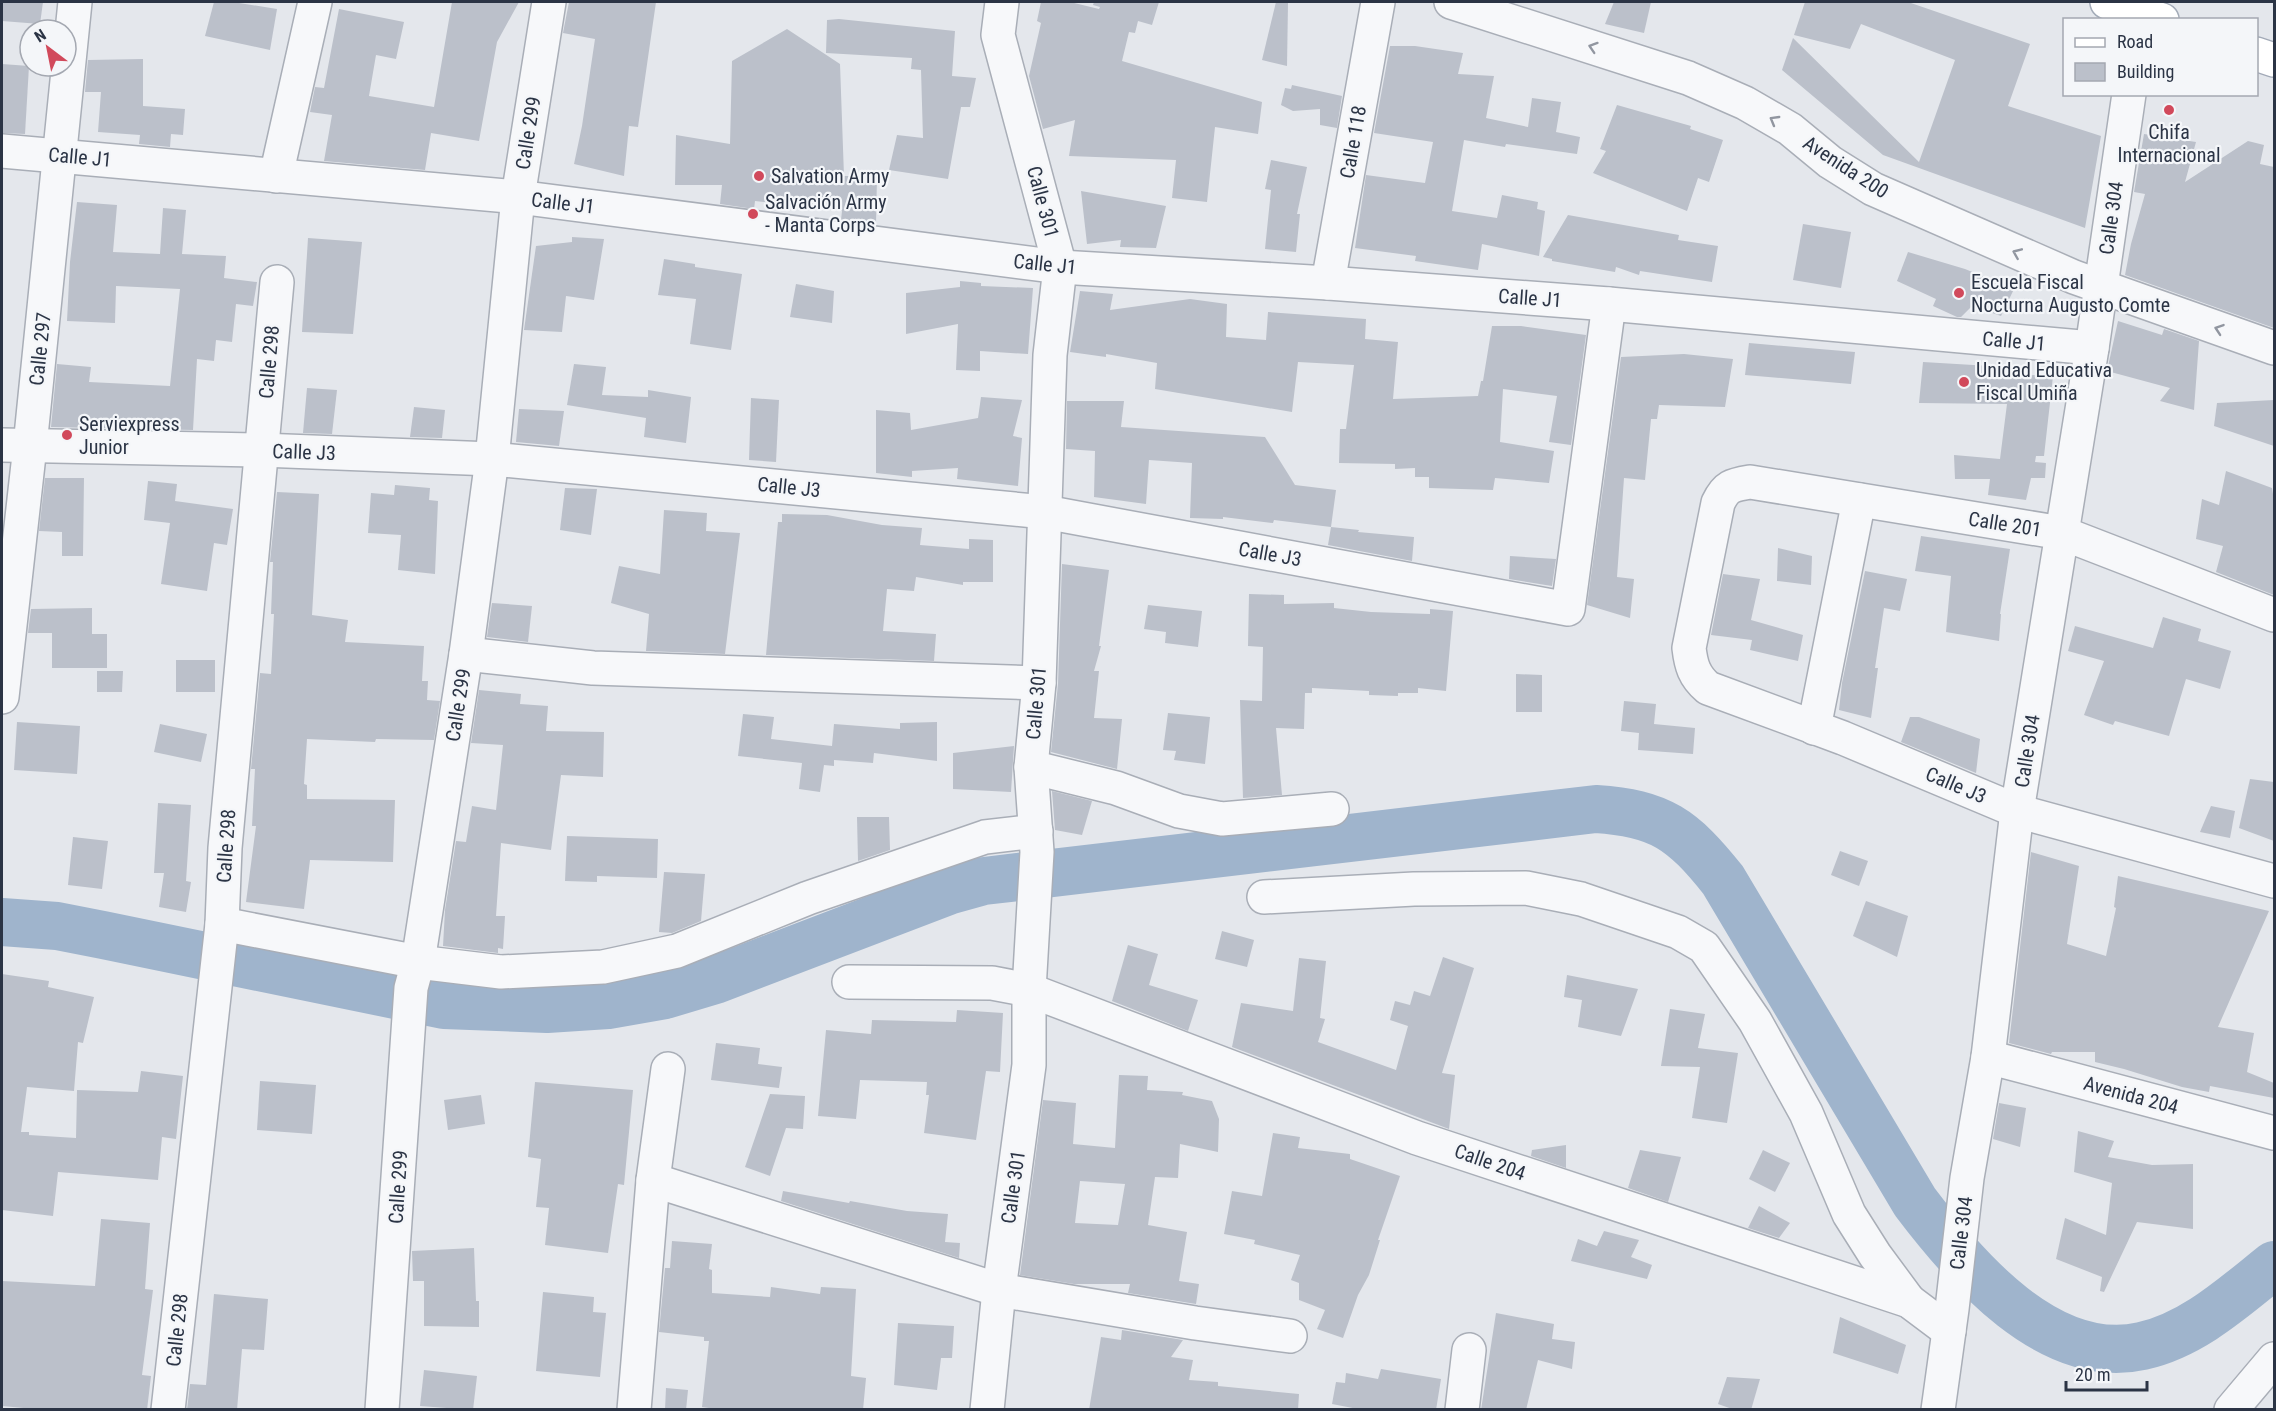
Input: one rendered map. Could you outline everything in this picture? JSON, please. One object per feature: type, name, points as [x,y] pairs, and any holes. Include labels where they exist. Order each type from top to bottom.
[{"type":"main road","points":[[2108,2],[2146,13]]},
{"type":"main road","points":[[2258,55],[2274,60]]},
{"type":"street","name":"Calle 297","points":[[3,676],[16,446],[60,155],[75,2]]},
{"type":"street","points":[[276,176],[315,2]]},
{"type":"street","name":"Calle 299","points":[[382,1410],[415,975],[466,654],[492,459],[518,197],[549,2]]},
{"type":"street","name":"Calle 301","points":[[987,1410],[999,1290],[1029,1065],[1029,990],[1036,842],[1031,767],[1039,683],[1050,355],[1060,267],[998,35],[1002,2]]},
{"type":"street","name":"Calle 118","points":[[1328,283],[1378,2]]},
{"type":"street","name":"Avenida 200","points":[[1451,2],[1688,78],[1744,103],[1790,129],[1830,162],[1873,189],[1986,240],[2101,287],[2274,348]]},
{"type":"street","name":"Calle 304","points":[[1938,1410],[1967,1178],[1988,1057],[2017,811],[2092,348],[2129,96]]},
{"type":"street","name":"Calle J1","points":[[2,151],[518,197],[1060,267],[1328,283],[1609,304],[2092,348]]},
{"type":"street","name":"Calle 298","points":[[168,1410],[222,926],[225,848],[277,282]]},
{"type":"street","name":"Calle J3","points":[[16,446],[261,450],[492,459],[1045,512],[1568,609],[1609,304]]},
{"type":"street","name":"Calle 201","points":[[1690,663],[1689,648],[1718,503],[1725,490],[1737,484],[1750,482],[2062,533],[2274,615]]},
{"type":"street","points":[[1814,728],[1859,500]]},
{"type":"street","points":[[466,654],[593,668],[1039,683]]},
{"type":"street","name":"Calle J3","points":[[1690,663],[1697,679],[1708,688],[1814,728],[2017,811],[2274,881]]},
{"type":"street","points":[[1031,767],[1116,788],[1179,811],[1222,819],[1332,809]]},
{"type":"street","points":[[222,926],[415,975],[603,967],[677,951],[808,898],[985,837],[1036,842]]},
{"type":"street","points":[[1264,897],[1414,889],[1526,888],[1581,899],[1678,932],[1704,947],[1755,1021],[1806,1113],[1849,1214],[1875,1255],[1909,1301]]},
{"type":"street","name":"Calle 204","points":[[849,982],[992,983],[1029,990],[1417,1138],[1909,1301],[1951,1320]]},
{"type":"street","name":"Avenida 204","points":[[1988,1057],[2274,1133]]},
{"type":"street","points":[[634,1410],[653,1180],[668,1069]]},
{"type":"street","points":[[653,1180],[999,1290],[1195,1323],[1290,1335]]},
{"type":"street","points":[[1462,1410],[1469,1350]]},
{"type":"street","points":[[2231,1410],[2274,1359]]},
{"type":"building","points":[[2,2],[43,2],[41,18],[18,18],[18,22],[2,21]]},
{"type":"building","points":[[214,2],[233,2],[277,9],[270,50],[205,36]]},
{"type":"building","points":[[452,2],[519,2],[497,42],[479,141],[431,133],[425,170],[324,161],[332,115],[310,112],[315,87],[324,88],[339,9],[404,22],[396,59],[376,55],[369,96],[434,107]]},
{"type":"building","points":[[569,2],[656,2],[638,127],[629,126],[624,176],[574,164],[595,39],[563,33]]},
{"type":"building","points":[[1041,2],[1070,2],[1099,9],[1100,7],[1093,5],[1094,2],[1159,2],[1152,25],[1138,21],[1135,33],[1129,32],[1122,61],[1262,102],[1258,134],[1215,127],[1207,202],[1172,198],[1176,160],[1069,156],[1075,120],[1043,129],[1029,76],[1041,23],[1037,21]]},
{"type":"building","points":[[1276,2],[1288,2],[1287,66],[1262,60]]},
{"type":"building","points":[[1614,2],[1651,2],[1644,33],[1605,24]]},
{"type":"building","points":[[1805,2],[1908,2],[2030,44],[2008,106],[2101,136],[2085,228],[1883,155],[1782,70],[1793,38],[1919,162],[1955,60],[1861,24],[1850,49],[1794,35]]},
{"type":"building","points":[[839,19],[955,31],[952,76],[976,78],[970,107],[961,107],[948,179],[889,170],[897,135],[923,138],[921,70],[911,69],[912,58],[826,53],[827,20]]},
{"type":"building","points":[[787,29],[840,64],[844,176],[877,176],[876,224],[841,220],[842,211],[755,201],[754,209],[720,204],[722,185],[675,185],[676,135],[730,144],[732,61]]},
{"type":"building","points":[[1390,46],[1415,46],[1463,53],[1458,74],[1494,76],[1486,118],[1528,127],[1532,98],[1561,102],[1556,132],[1580,137],[1577,154],[1506,144],[1505,147],[1464,140],[1452,211],[1497,218],[1502,195],[1538,202],[1537,209],[1545,211],[1539,256],[1482,244],[1478,270],[1415,261],[1416,256],[1355,248],[1366,175],[1425,183],[1433,142],[1374,133]]},
{"type":"building","points":[[143,59],[143,106],[185,109],[183,135],[171,134],[170,147],[139,144],[140,135],[98,132],[101,92],[85,92],[88,60]]},
{"type":"building","points":[[2,64],[18,65],[18,78],[28,78],[25,134],[2,133]]},
{"type":"building","points":[[1292,85],[1342,96],[1337,128],[1320,125],[1320,109],[1293,111],[1281,105],[1285,88],[1291,89]]},
{"type":"building","points":[[1617,105],[1691,126],[1690,129],[1723,140],[1709,182],[1698,178],[1687,211],[1593,173],[1606,151],[1600,149]]},
{"type":"building","points":[[2144,134],[2196,142],[2185,182],[2248,141],[2264,145],[2260,164],[2274,167],[2274,328],[2125,275],[2145,194],[2134,192]]},
{"type":"building","points":[[1271,160],[1307,167],[1297,214],[1300,214],[1296,252],[1265,249],[1271,190],[1265,189]]},
{"type":"building","points":[[1081,191],[1166,206],[1156,248],[1120,247],[1121,240],[1087,244]]},
{"type":"building","points":[[77,202],[117,205],[113,252],[160,254],[163,208],[186,210],[182,254],[226,256],[224,278],[257,282],[253,306],[236,304],[232,342],[216,340],[214,361],[197,359],[193,430],[51,427],[57,364],[91,367],[89,382],[170,386],[180,289],[116,286],[115,323],[67,321],[70,262]]},
{"type":"building","points":[[1568,215],[1679,235],[1678,240],[1718,246],[1712,282],[1640,271],[1639,275],[1616,267],[1615,272],[1552,261],[1552,259],[1543,257]]},
{"type":"building","points":[[1803,224],[1851,232],[1841,288],[1793,280]]},
{"type":"building","points":[[572,237],[604,239],[594,300],[566,296],[562,332],[524,330],[536,246],[572,242]]},
{"type":"building","points":[[308,238],[362,242],[353,334],[302,332]]},
{"type":"building","points":[[1908,252],[1965,269],[2014,289],[2001,316],[1972,306],[1961,317],[1957,317],[1933,306],[1936,299],[1897,281]]},
{"type":"building","points":[[664,259],[695,264],[695,267],[742,274],[731,350],[690,344],[696,299],[658,295]]},
{"type":"building","points":[[960,281],[981,283],[981,286],[1033,288],[1028,354],[980,351],[980,371],[956,370],[958,324],[906,334],[906,293],[960,287]]},
{"type":"building","points":[[796,284],[834,291],[832,323],[790,317]]},
{"type":"building","points":[[1080,291],[1113,294],[1110,310],[1190,299],[1227,304],[1226,337],[1266,340],[1268,312],[1366,319],[1365,339],[1398,342],[1393,399],[1478,396],[1481,381],[1483,381],[1492,326],[1521,326],[1586,335],[1571,445],[1549,442],[1557,396],[1503,389],[1500,442],[1554,451],[1549,483],[1495,478],[1493,490],[1429,488],[1429,477],[1415,477],[1415,468],[1395,469],[1395,464],[1339,463],[1340,429],[1346,429],[1354,365],[1298,362],[1292,412],[1155,389],[1157,363],[1106,354],[1106,357],[1070,352]]},
{"type":"building","points":[[2118,321],[2162,335],[2164,329],[2199,341],[2194,410],[2160,401],[2170,388],[2107,371]]},
{"type":"building","points":[[1749,343],[1855,352],[1851,384],[1745,375]]},
{"type":"building","points":[[1684,354],[1733,359],[1725,407],[1659,405],[1657,419],[1651,419],[1645,480],[1624,478],[1617,577],[1634,579],[1630,618],[1587,605],[1621,357]]},
{"type":"building","points":[[1923,362],[2007,367],[2006,374],[2053,376],[2044,456],[2036,456],[2035,462],[2046,463],[2045,478],[2031,478],[2026,500],[1988,495],[1990,479],[1955,479],[1954,455],[2000,459],[2007,404],[1919,403]]},
{"type":"building","points":[[574,364],[606,367],[602,395],[648,397],[648,390],[691,397],[686,443],[644,437],[646,418],[567,405]]},
{"type":"building","points":[[307,388],[337,390],[332,434],[303,433]]},
{"type":"building","points":[[981,397],[1022,400],[1013,436],[1022,438],[1018,486],[957,479],[958,468],[912,471],[912,477],[876,473],[876,410],[910,413],[911,430],[978,418]]},
{"type":"building","points":[[751,398],[779,400],[776,462],[749,460]]},
{"type":"building","points":[[2274,400],[2274,446],[2214,426],[2217,403]]},
{"type":"building","points":[[1067,401],[1124,401],[1121,427],[1265,437],[1295,485],[1336,490],[1331,527],[1274,520],[1273,523],[1223,517],[1223,519],[1190,518],[1192,463],[1149,460],[1146,504],[1094,497],[1095,451],[1066,449]]},
{"type":"building","points":[[414,407],[445,410],[442,438],[410,437]]},
{"type":"building","points":[[519,409],[564,411],[559,446],[516,442]]},
{"type":"building","points":[[2226,471],[2272,488],[2274,595],[2216,572],[2223,546],[2196,539],[2202,499],[2219,505]]},
{"type":"building","points":[[45,478],[84,478],[83,556],[62,556],[62,532],[39,531]]},
{"type":"building","points":[[148,481],[177,484],[175,501],[233,509],[227,545],[214,543],[207,591],[161,584],[170,523],[144,520]]},
{"type":"building","points":[[395,485],[430,488],[429,500],[438,501],[435,574],[398,570],[401,535],[368,533],[371,493],[394,495]]},
{"type":"building","points":[[565,488],[597,489],[591,535],[560,530]]},
{"type":"building","points":[[277,492],[319,494],[312,615],[348,620],[345,642],[424,646],[422,681],[428,681],[427,700],[440,701],[434,740],[376,739],[375,742],[307,739],[304,784],[307,785],[307,799],[395,800],[393,862],[310,860],[304,909],[246,902],[256,826],[252,826],[255,769],[251,769],[260,673],[271,674],[274,614],[271,614],[273,562],[270,562]]},
{"type":"building","points":[[664,510],[707,513],[706,531],[740,533],[725,654],[646,651],[649,614],[611,603],[619,566],[660,574]]},
{"type":"building","points":[[782,514],[827,515],[882,525],[922,528],[920,545],[969,549],[969,539],[993,540],[993,582],[963,582],[963,585],[916,577],[914,591],[887,589],[883,631],[936,634],[934,661],[766,655],[778,522],[782,522]]},
{"type":"building","points":[[1331,527],[1414,537],[1412,561],[1328,545]]},
{"type":"building","points":[[1921,536],[2010,549],[2000,614],[1999,641],[1946,632],[1951,576],[1915,571]]},
{"type":"building","points":[[1778,548],[1812,556],[1811,585],[1777,581]]},
{"type":"building","points":[[1510,556],[1556,559],[1552,586],[1509,579]]},
{"type":"building","points":[[1062,564],[1109,570],[1099,646],[1101,646],[1094,671],[1099,671],[1094,718],[1122,719],[1117,769],[1051,752],[1058,684]]},
{"type":"building","points":[[1865,571],[1907,579],[1900,611],[1884,608],[1875,668],[1878,668],[1871,718],[1839,710],[1842,683]]},
{"type":"building","points":[[1723,574],[1760,579],[1751,620],[1803,635],[1798,661],[1750,650],[1752,640],[1711,635]]},
{"type":"building","points":[[1249,594],[1284,595],[1284,604],[1334,603],[1334,608],[1371,612],[1430,614],[1430,609],[1453,611],[1446,691],[1418,688],[1418,693],[1398,693],[1398,696],[1369,695],[1369,691],[1312,688],[1312,693],[1305,693],[1304,729],[1276,728],[1282,795],[1243,798],[1240,700],[1262,701],[1263,647],[1248,646]]},
{"type":"building","points":[[492,603],[532,606],[528,642],[487,637]]},
{"type":"building","points":[[1148,605],[1202,611],[1198,647],[1165,643],[1166,632],[1144,629]]},
{"type":"building","points":[[92,608],[92,634],[107,634],[107,668],[52,668],[52,633],[28,633],[31,609]]},
{"type":"building","points":[[2163,617],[2201,629],[2198,641],[2231,651],[2220,689],[2186,679],[2169,736],[2115,721],[2113,725],[2084,715],[2104,661],[2068,651],[2075,626],[2153,648]]},
{"type":"building","points":[[176,660],[215,660],[215,692],[176,692]]},
{"type":"building","points":[[97,671],[123,671],[122,692],[97,692]]},
{"type":"building","points":[[1516,674],[1542,675],[1542,712],[1516,712]]},
{"type":"building","points":[[479,690],[521,694],[520,704],[548,706],[546,731],[604,732],[603,777],[561,775],[551,850],[501,843],[496,916],[505,916],[503,949],[498,948],[498,953],[443,946],[445,910],[456,841],[466,842],[472,806],[496,810],[503,745],[471,743]]},
{"type":"building","points":[[1624,701],[1656,704],[1654,724],[1695,728],[1693,754],[1638,750],[1639,733],[1621,731]]},
{"type":"building","points":[[1168,713],[1210,717],[1205,764],[1174,760],[1176,751],[1163,750]]},
{"type":"building","points":[[743,714],[774,717],[771,739],[832,746],[834,724],[900,729],[900,723],[937,722],[937,761],[874,753],[873,763],[834,760],[834,766],[824,765],[820,792],[799,789],[802,763],[738,756]]},
{"type":"building","points":[[1910,717],[1919,717],[1980,739],[1976,773],[1901,742]]},
{"type":"building","points":[[17,722],[80,726],[77,774],[14,770]]},
{"type":"building","points":[[160,724],[207,734],[201,762],[154,752]]},
{"type":"building","points":[[1014,746],[1011,792],[953,789],[953,753]]},
{"type":"building","points":[[2250,779],[2274,782],[2274,841],[2239,828]]},
{"type":"building","points":[[1052,791],[1092,801],[1082,835],[1055,830]]},
{"type":"building","points":[[158,803],[191,805],[186,881],[191,882],[186,912],[159,907],[164,873],[154,873]]},
{"type":"building","points":[[2211,806],[2235,811],[2230,838],[2200,832]]},
{"type":"building","points":[[857,817],[889,817],[890,850],[858,861]]},
{"type":"building","points":[[567,836],[658,839],[657,878],[597,876],[597,882],[565,881]]},
{"type":"building","points":[[73,837],[108,841],[102,889],[68,885]]},
{"type":"building","points":[[1840,851],[1868,861],[1859,886],[1831,875]]},
{"type":"building","points":[[2031,852],[2079,866],[2067,944],[2106,956],[2116,908],[2114,907],[2118,876],[2269,911],[2218,1027],[2254,1033],[2247,1072],[2274,1083],[2274,1098],[2210,1086],[2209,1092],[2182,1087],[2095,1062],[2095,1052],[2052,1052],[2051,1054],[2009,1043]]},
{"type":"building","points":[[664,872],[705,874],[701,921],[672,933],[659,932]]},
{"type":"building","points":[[1866,901],[1908,916],[1897,957],[1853,936]]},
{"type":"building","points":[[1222,931],[1254,940],[1247,967],[1215,959]]},
{"type":"building","points":[[1128,945],[1158,954],[1149,985],[1198,1000],[1188,1031],[1112,1001]]},
{"type":"building","points":[[1443,957],[1474,968],[1442,1073],[1455,1075],[1449,1129],[1232,1047],[1241,1003],[1293,1011],[1299,958],[1326,961],[1320,1018],[1325,1019],[1318,1042],[1396,1070],[1408,1026],[1390,1020],[1395,1001],[1410,1005],[1414,991],[1430,996]]},
{"type":"building","points":[[2,974],[49,981],[48,987],[94,997],[83,1043],[78,1042],[74,1091],[27,1087],[21,1132],[29,1132],[29,1135],[76,1138],[77,1090],[138,1092],[141,1071],[183,1076],[176,1139],[162,1137],[158,1180],[58,1172],[53,1216],[2,1210]]},
{"type":"building","points":[[1567,975],[1638,989],[1621,1036],[1578,1027],[1582,1000],[1564,997]]},
{"type":"building","points":[[1670,1009],[1705,1014],[1698,1048],[1738,1053],[1727,1123],[1692,1118],[1700,1067],[1661,1066]]},
{"type":"building","points":[[957,1010],[1003,1013],[1000,1072],[986,1071],[976,1140],[924,1133],[929,1095],[926,1095],[927,1082],[860,1080],[856,1119],[818,1116],[826,1030],[871,1034],[872,1020],[956,1022]]},
{"type":"building","points":[[716,1043],[760,1048],[758,1064],[782,1067],[779,1088],[711,1080]]},
{"type":"building","points":[[1119,1075],[1148,1076],[1147,1090],[1183,1092],[1182,1095],[1212,1101],[1219,1119],[1218,1152],[1180,1144],[1178,1178],[1155,1177],[1148,1225],[1187,1232],[1179,1281],[1199,1284],[1196,1304],[1128,1293],[1130,1284],[1074,1284],[1020,1275],[1043,1100],[1076,1103],[1073,1144],[1115,1148]],"holes":[[[1080,1181],[1125,1184],[1118,1225],[1075,1223]]]},
{"type":"building","points":[[260,1081],[316,1085],[312,1134],[257,1130]]},
{"type":"building","points":[[535,1082],[633,1090],[624,1185],[618,1184],[608,1253],[545,1245],[549,1208],[536,1207],[541,1159],[528,1157]]},
{"type":"building","points":[[770,1094],[805,1096],[803,1129],[786,1128],[770,1176],[745,1167]]},
{"type":"building","points":[[481,1095],[485,1124],[448,1130],[444,1100]]},
{"type":"building","points":[[1999,1103],[2026,1108],[2020,1147],[1993,1139]]},
{"type":"building","points":[[2078,1131],[2114,1141],[2108,1157],[2152,1165],[2193,1164],[2193,1229],[2137,1222],[2104,1292],[2100,1291],[2102,1277],[2056,1259],[2065,1218],[2106,1235],[2112,1183],[2074,1172]]},
{"type":"building","points":[[1273,1133],[1300,1137],[1298,1148],[1350,1154],[1350,1159],[1400,1176],[1378,1240],[1380,1240],[1369,1275],[1358,1295],[1343,1338],[1317,1329],[1325,1310],[1299,1300],[1299,1283],[1291,1280],[1300,1255],[1254,1244],[1255,1240],[1224,1234],[1232,1191],[1262,1196]]},
{"type":"building","points":[[1566,1145],[1566,1168],[1531,1156],[1532,1150]]},
{"type":"building","points":[[1640,1150],[1681,1157],[1668,1202],[1628,1188]]},
{"type":"building","points":[[1763,1150],[1790,1163],[1775,1192],[1749,1179]]},
{"type":"building","points":[[783,1191],[849,1203],[850,1201],[907,1211],[948,1214],[945,1242],[960,1243],[959,1258],[781,1201]]},
{"type":"building","points":[[1759,1206],[1790,1223],[1779,1238],[1748,1228]]},
{"type":"building","points":[[101,1219],[150,1223],[145,1289],[153,1290],[142,1375],[151,1376],[147,1410],[45,1410],[2,1406],[2,1281],[95,1286]]},
{"type":"building","points":[[1604,1231],[1639,1240],[1631,1257],[1652,1265],[1647,1279],[1571,1261],[1578,1239],[1597,1246]]},
{"type":"building","points":[[672,1241],[712,1244],[709,1269],[712,1270],[712,1293],[770,1297],[771,1287],[820,1294],[821,1287],[856,1289],[851,1376],[866,1378],[863,1410],[723,1410],[702,1407],[709,1341],[704,1341],[704,1337],[659,1332],[665,1268],[670,1268]]},
{"type":"building","points":[[474,1248],[479,1327],[424,1326],[424,1281],[413,1281],[412,1251]]},
{"type":"building","points":[[543,1292],[594,1297],[593,1312],[606,1313],[600,1377],[536,1371]]},
{"type":"building","points":[[214,1294],[268,1299],[264,1350],[242,1349],[237,1410],[187,1410],[190,1384],[206,1385]]},
{"type":"building","points":[[1496,1313],[1554,1324],[1552,1339],[1575,1342],[1572,1369],[1538,1360],[1526,1410],[1481,1410]]},
{"type":"building","points":[[1840,1317],[1906,1345],[1898,1374],[1833,1353]]},
{"type":"building","points":[[898,1323],[954,1326],[952,1358],[941,1358],[937,1390],[894,1385]]},
{"type":"building","points":[[1122,1330],[1183,1340],[1171,1357],[1193,1360],[1189,1380],[1218,1382],[1218,1386],[1299,1394],[1298,1410],[1089,1410],[1101,1337],[1121,1340]]},
{"type":"building","points":[[1381,1369],[1441,1379],[1436,1410],[1363,1410],[1332,1404],[1336,1382],[1345,1383],[1346,1373],[1378,1379]]},
{"type":"building","points":[[424,1370],[477,1376],[473,1410],[420,1406]]},
{"type":"building","points":[[1727,1377],[1760,1379],[1751,1410],[1735,1410],[1718,1404]]},
{"type":"building","points":[[666,1388],[688,1390],[686,1410],[665,1410]]},
{"type":"waterway","points":[[2,922],[57,926],[444,1005],[547,1009],[608,1005],[665,995],[715,980],[948,891],[984,881],[1596,809],[1618,811],[1654,820],[1669,827],[1695,848],[1723,880],[1915,1202],[1958,1255],[2012,1307],[2042,1327],[2074,1342],[2108,1349],[2142,1346],[2161,1341],[2196,1324],[2274,1265]]},
{"type":"place","name":"Chifa Internacional","points":[[2169,110]]},
{"type":"place","name":"Salvation Army","points":[[759,176]]},
{"type":"place","name":"Salvación Army - Manta Corps","points":[[753,214]]},
{"type":"place","name":"Escuela Fiscal Nocturna Augusto Comte","points":[[1959,293]]},
{"type":"place","name":"Unidad Educativa Fiscal Umiña","points":[[1964,382]]},
{"type":"place","name":"Serviexpress Junior","points":[[67,435]]}]
